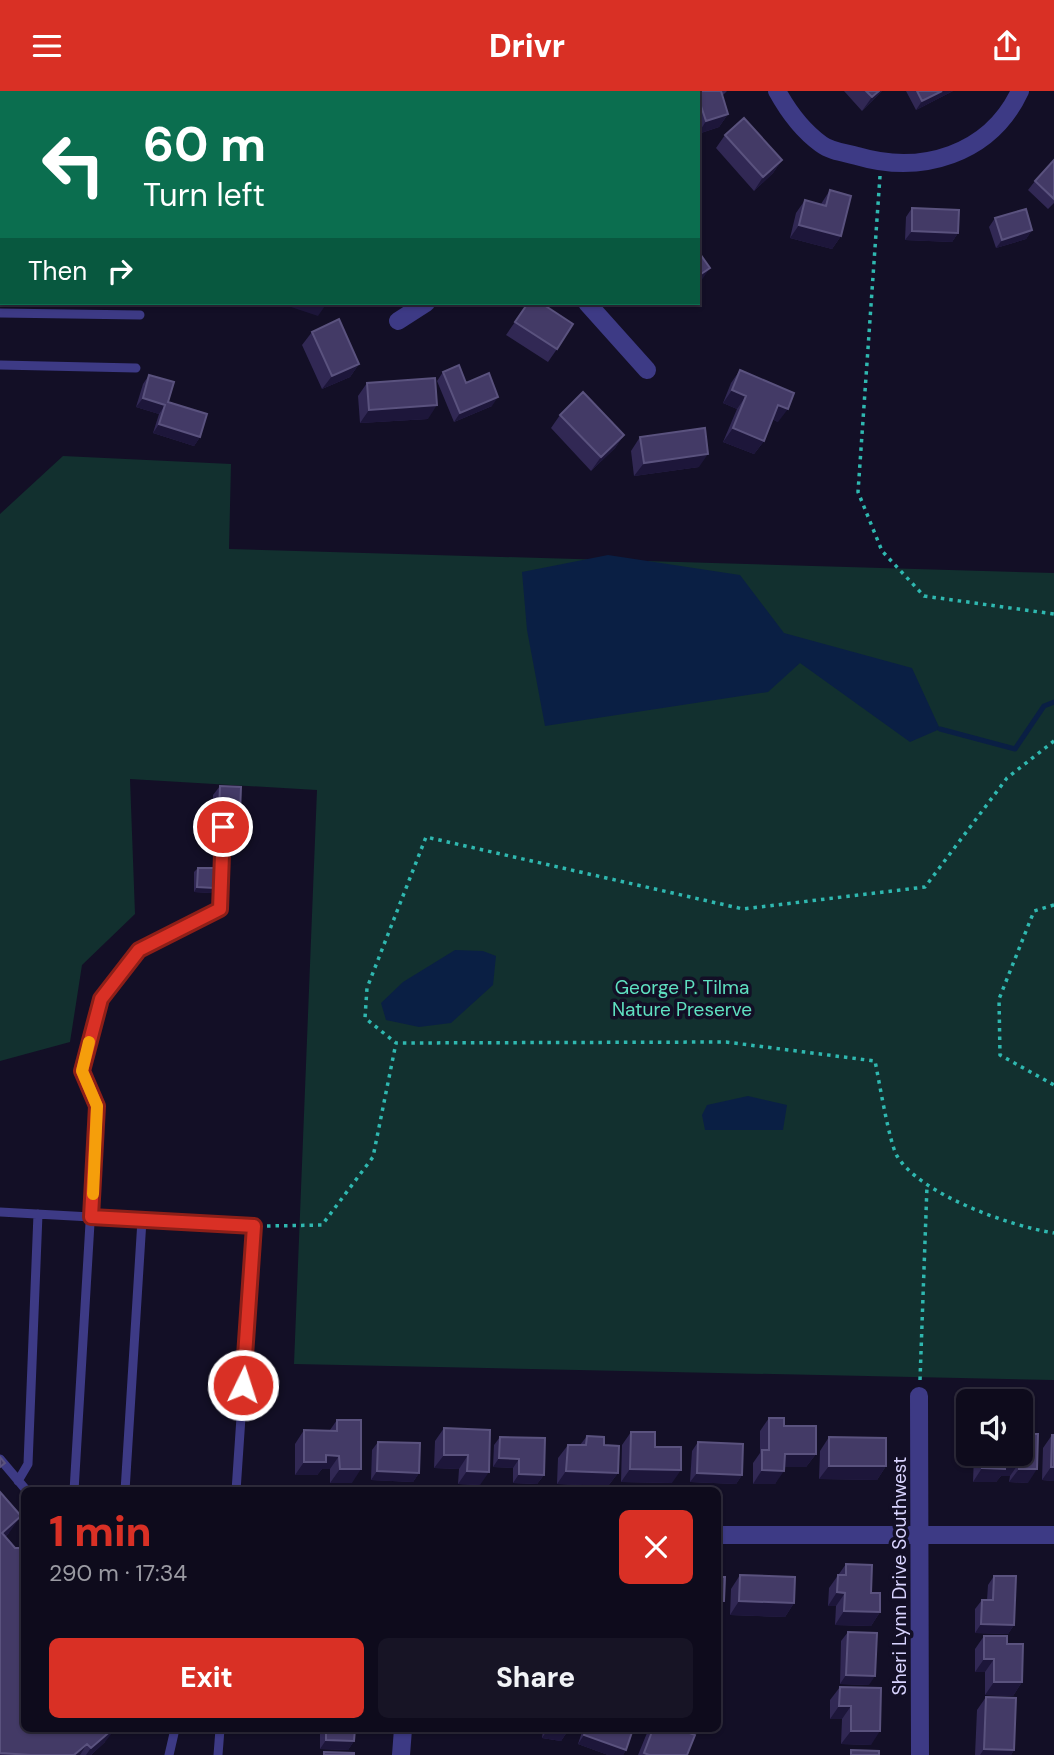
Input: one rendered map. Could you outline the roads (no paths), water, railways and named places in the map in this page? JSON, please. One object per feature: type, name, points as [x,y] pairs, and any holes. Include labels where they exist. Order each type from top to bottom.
[{"type":"street","points":[[777,91],[785,105],[823,147],[881,164],[914,164],[947,158],[975,144],[1013,105],[1020,91]]},
{"type":"street","points":[[398,321],[423,305]]},
{"type":"street","points":[[589,305],[647,370]]},
{"type":"street","name":"Sheri Lynn Drive Southwest","points":[[919,1396],[920,1755]]},
{"type":"street","points":[[721,1535],[1054,1535]]},
{"type":"street","points":[[401,1755],[402,1732]]},
{"type":"lane","points":[[0,313],[140,315]]},
{"type":"lane","points":[[0,365],[136,367]]},
{"type":"lane","points":[[74,1487],[97,1106],[82,1071],[101,999],[139,950],[220,909],[223,827]]},
{"type":"lane","points":[[0,1212],[254,1226],[236,1487]]},
{"type":"lane","points":[[18,1481],[28,1464],[38,1214]]},
{"type":"lane","points":[[125,1487],[142,1220]]},
{"type":"lane","points":[[0,1459],[23,1487]]},
{"type":"lane","points":[[169,1755],[175,1732]]},
{"type":"lane","points":[[218,1755],[220,1732]]},
{"type":"water","points":[[608,555],[740,575],[784,633],[912,668],[940,729],[910,742],[800,663],[768,692],[545,726],[527,630],[522,572]]},
{"type":"water","points":[[455,950],[483,951],[496,956],[493,985],[451,1023],[419,1027],[386,1020],[381,1003],[403,982]]},
{"type":"water","points":[[748,1096],[787,1105],[783,1130],[705,1130],[702,1115],[707,1105]]},
{"type":"waterway","points":[[940,729],[1015,749],[1044,706],[1054,702]]},
{"type":"park label","name":"George P. Tilma Nature Preserve","points":[[682,998]]}]
